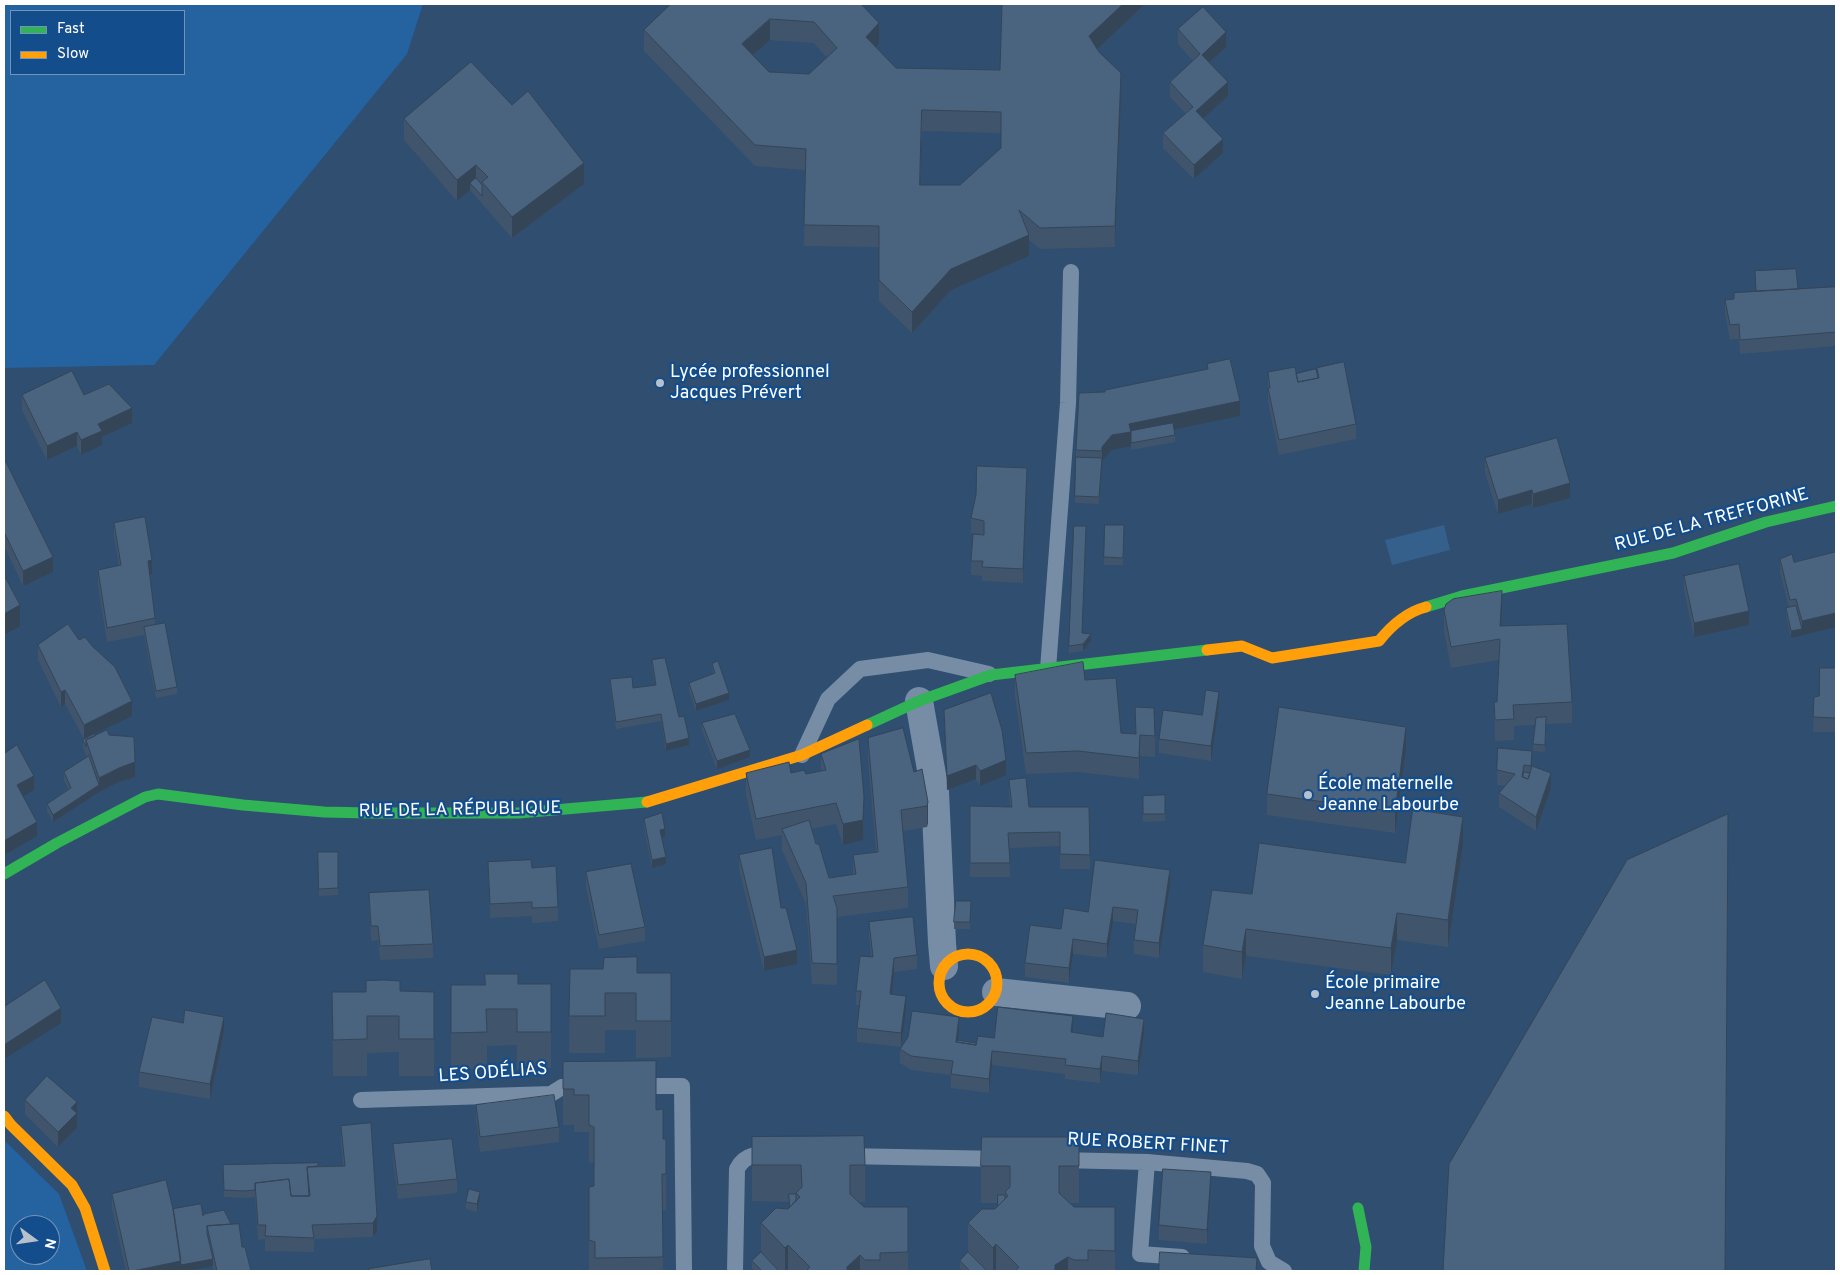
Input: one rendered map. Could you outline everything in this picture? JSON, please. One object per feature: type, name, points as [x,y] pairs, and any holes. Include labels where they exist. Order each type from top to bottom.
[{"type":"street","name":"RUE DE LA TREFFORINE","points":[[1596,569],[1673,553],[1766,522],[1836,506]]},
{"type":"street","name":"RUE DE LA RÉPUBLIQUE","points":[[4,874],[57,843],[145,797],[158,794],[243,805],[324,812],[519,814],[653,802],[802,755],[919,701],[991,675],[1242,646],[1272,658],[1379,641],[1390,627],[1418,609],[1462,596],[1596,569]]},
{"type":"street","points":[[919,701],[935,792],[944,966]]},
{"type":"street","points":[[968,954],[985,959],[996,974],[996,992],[984,1007],[975,1011],[965,1012],[955,1009],[941,995],[939,985],[944,966],[950,959],[968,954]]},
{"type":"street","points":[[996,992],[1127,1006]]},
{"type":"street","points":[[4,1116],[72,1185],[85,1208],[105,1271]]},
{"type":"street","points":[[1358,1208],[1366,1247],[1364,1271]]},
{"type":"lane","points":[[1048,669],[1068,403],[1071,272]]},
{"type":"lane","points":[[802,755],[828,700],[860,669],[928,660],[991,675]]},
{"type":"lane","name":"LES ODÉLIAS","points":[[360,1100],[550,1094],[562,1087],[602,1086]]},
{"type":"lane","points":[[622,1086],[682,1086],[684,1271]]},
{"type":"lane","points":[[735,1271],[737,1169],[742,1160],[755,1154],[794,1155]]},
{"type":"lane","points":[[832,1156],[1018,1159]]},
{"type":"lane","name":"RUE ROBERT FINET","points":[[1048,1160],[1147,1162],[1247,1171],[1257,1174],[1263,1183],[1262,1246],[1269,1262]]},
{"type":"lane","points":[[1147,1162],[1140,1254],[1201,1258]]},
{"type":"lane","points":[[1249,1260],[1269,1262],[1284,1271]]},
{"type":"shaded area","points":[[4,4],[423,4],[407,54],[154,365],[4,368]]},
{"type":"shaded area","points":[[1444,525],[1450,550],[1392,565],[1385,540]]},
{"type":"shaded area","points":[[4,1140],[59,1194],[87,1271],[4,1271]]},
{"type":"building","points":[[671,4],[861,4],[879,23],[866,37],[896,68],[1000,70],[1002,4],[1123,4],[1089,36],[1099,52],[1121,73],[1115,226],[1040,228],[1019,210],[1029,235],[951,269],[912,312],[879,280],[879,226],[804,225],[806,149],[755,145],[644,30]],"holes":[[[770,19],[814,22],[837,48],[809,74],[769,72],[742,44]],[[922,110],[1001,112],[1001,148],[960,185],[920,185]]]},
{"type":"building","points":[[1203,7],[1226,32],[1202,55],[1228,82],[1196,111],[1223,139],[1194,165],[1163,133],[1193,107],[1170,82],[1200,54],[1178,29]]},
{"type":"building","points":[[471,62],[512,105],[528,91],[584,163],[512,217],[482,182],[488,177],[476,165],[457,180],[404,119]]},
{"type":"building","points":[[476,178],[482,185],[482,196],[470,183]]},
{"type":"building","points":[[1796,269],[1798,289],[1756,291],[1755,271]]},
{"type":"building","points":[[1836,287],[1836,332],[1740,340],[1739,324],[1730,325],[1725,300],[1734,299],[1734,293]]},
{"type":"building","points":[[1230,359],[1240,401],[1129,424],[1131,432],[1112,435],[1102,447],[1102,451],[1076,450],[1079,393],[1105,392],[1105,390],[1208,369],[1207,364]]},
{"type":"building","points":[[1344,362],[1356,424],[1279,440],[1268,388],[1270,388],[1268,372],[1295,367],[1298,382],[1319,378],[1317,368]]},
{"type":"building","points":[[1316,369],[1318,378],[1298,382],[1296,374]]},
{"type":"building","points":[[72,371],[84,395],[109,384],[132,408],[98,424],[102,431],[81,440],[77,432],[47,446],[22,395]]},
{"type":"building","points":[[1173,423],[1175,435],[1131,443],[1131,431]]},
{"type":"building","points":[[1557,438],[1570,483],[1533,494],[1532,490],[1498,500],[1485,458]]},
{"type":"building","points":[[1076,457],[1102,458],[1099,497],[1075,496]]},
{"type":"building","points":[[6,462],[53,557],[23,571],[4,532],[4,463]]},
{"type":"building","points":[[977,466],[1027,468],[1023,569],[982,567],[983,561],[971,561],[973,534],[984,535],[984,521],[971,518],[976,495]]},
{"type":"building","points":[[145,517],[152,560],[148,561],[155,618],[107,628],[98,570],[121,565],[114,523]]},
{"type":"building","points":[[1105,525],[1124,525],[1123,558],[1104,557]]},
{"type":"building","points":[[1074,526],[1086,526],[1082,633],[1091,634],[1083,644],[1069,646]]},
{"type":"building","points":[[1836,552],[1836,613],[1802,621],[1796,599],[1790,600],[1780,559],[1792,554],[1794,562]]},
{"type":"building","points":[[1739,564],[1749,611],[1694,623],[1684,576]]},
{"type":"building","points":[[4,575],[20,605],[4,614]]},
{"type":"building","points":[[1502,591],[1500,626],[1567,624],[1572,702],[1513,705],[1514,719],[1495,720],[1494,702],[1497,702],[1500,639],[1451,647],[1444,610],[1446,604],[1453,599]]},
{"type":"building","points":[[1796,606],[1802,629],[1791,631],[1786,608]]},
{"type":"building","points":[[165,623],[177,687],[156,691],[144,627]]},
{"type":"building","points":[[68,624],[79,640],[85,637],[115,667],[132,701],[84,725],[65,690],[61,692],[38,645]]},
{"type":"building","points":[[665,658],[679,717],[684,716],[689,738],[666,744],[661,714],[616,722],[610,679],[632,677],[633,688],[656,685],[652,660]]},
{"type":"building","points":[[718,661],[729,693],[696,704],[689,683],[715,673],[712,664]]},
{"type":"building","points":[[1083,662],[1085,680],[1116,678],[1121,733],[1136,734],[1135,707],[1154,708],[1155,736],[1140,735],[1139,758],[1078,751],[1026,753],[1015,675]]},
{"type":"building","points":[[1820,668],[1836,668],[1836,718],[1813,717],[1814,697],[1819,696]]},
{"type":"building","points":[[1206,690],[1219,692],[1211,746],[1159,739],[1163,710],[1202,715]]},
{"type":"building","points":[[991,693],[1002,730],[1006,760],[980,771],[976,765],[947,776],[944,710]]},
{"type":"building","points":[[1279,707],[1406,727],[1395,812],[1267,794]]},
{"type":"building","points":[[735,714],[750,750],[717,761],[702,723]]},
{"type":"building","points":[[1546,717],[1545,745],[1533,744],[1536,718]]},
{"type":"building","points":[[903,728],[914,772],[922,769],[928,802],[927,806],[901,810],[908,887],[833,896],[837,908],[837,964],[812,963],[806,883],[782,829],[809,820],[816,844],[819,844],[829,878],[856,874],[853,855],[878,852],[868,738]]},
{"type":"building","points":[[107,730],[109,735],[134,737],[135,762],[99,778],[86,740]]},
{"type":"building","points":[[94,734],[95,736],[86,740],[86,747],[83,740]]},
{"type":"building","points":[[859,739],[864,797],[863,820],[843,824],[836,803],[756,819],[746,773],[789,762],[791,773],[804,770],[806,774],[826,770],[821,754]]},
{"type":"building","points":[[17,745],[34,776],[17,785],[37,822],[4,841],[4,754]]},
{"type":"building","points":[[1498,748],[1532,751],[1531,766],[1524,765],[1522,777],[1528,779],[1532,766],[1551,773],[1536,817],[1499,793],[1515,774],[1497,770]]},
{"type":"building","points":[[89,756],[99,785],[53,815],[47,804],[71,788],[64,772]]},
{"type":"building","points":[[1524,772],[1530,773],[1528,779],[1523,777]]},
{"type":"building","points":[[1026,778],[1029,807],[1089,807],[1090,855],[1060,854],[1060,832],[1008,833],[1010,863],[970,863],[970,806],[1012,807],[1009,780]]},
{"type":"building","points":[[1165,795],[1165,814],[1143,814],[1143,796]]},
{"type":"building","points":[[1413,809],[1463,817],[1448,920],[1397,913],[1391,948],[1246,929],[1242,952],[1203,945],[1212,890],[1252,894],[1259,843],[1405,863]]},
{"type":"building","points":[[662,813],[665,829],[660,830],[666,857],[652,860],[644,819]]},
{"type":"building","points":[[1728,814],[1725,1271],[1443,1271],[1449,1164],[1627,860]]},
{"type":"building","points":[[772,848],[781,908],[786,908],[797,950],[764,957],[739,855]]},
{"type":"building","points":[[318,852],[338,852],[338,888],[319,889]]},
{"type":"building","points":[[531,860],[532,868],[556,866],[558,907],[532,908],[532,902],[490,904],[488,862]]},
{"type":"building","points":[[1095,860],[1170,870],[1159,943],[1134,940],[1138,910],[1113,907],[1107,944],[1073,939],[1069,968],[1025,963],[1030,925],[1061,929],[1064,908],[1088,912]]},
{"type":"building","points":[[631,864],[645,927],[599,935],[586,872]]},
{"type":"building","points":[[429,890],[433,944],[380,946],[378,926],[371,926],[369,893]]},
{"type":"building","points":[[956,901],[971,901],[970,922],[954,922]]},
{"type":"building","points":[[913,917],[917,955],[894,958],[890,994],[906,996],[901,1033],[857,1028],[861,991],[856,991],[860,956],[873,957],[869,922]]},
{"type":"building","points":[[637,957],[637,973],[671,973],[671,1021],[636,1021],[636,993],[605,993],[605,1016],[569,1016],[570,969],[603,969],[604,958]]},
{"type":"building","points":[[485,974],[518,974],[518,984],[551,984],[551,1032],[517,1032],[517,1009],[486,1009],[487,1032],[451,1033],[451,985],[485,985]]},
{"type":"building","points":[[45,980],[61,1008],[4,1045],[4,1007]]},
{"type":"building","points":[[366,981],[400,981],[400,991],[434,992],[434,1039],[399,1039],[399,1016],[367,1016],[367,1039],[333,1040],[332,992],[366,992]]},
{"type":"building","points":[[998,1007],[1073,1016],[1071,1032],[1103,1037],[1106,1013],[1144,1019],[1138,1061],[1102,1056],[1100,1069],[1065,1065],[1066,1059],[992,1051],[989,1079],[951,1074],[953,1061],[911,1056],[900,1049],[908,1037],[912,1011],[959,1017],[956,1042],[976,1045],[978,1036],[994,1038]]},
{"type":"building","points":[[185,1010],[224,1017],[210,1084],[139,1072],[152,1017],[183,1023]]},
{"type":"building","points":[[957,1040],[976,1043],[976,1045],[957,1042]]},
{"type":"building","points":[[656,1061],[656,1110],[663,1109],[663,1139],[666,1139],[666,1174],[662,1174],[663,1257],[595,1258],[595,1242],[589,1240],[589,1187],[594,1186],[594,1127],[589,1125],[589,1095],[574,1095],[574,1089],[563,1089],[563,1062]]},
{"type":"building","points":[[47,1076],[77,1102],[71,1108],[77,1113],[58,1132],[25,1100]]},
{"type":"building","points":[[554,1095],[559,1127],[480,1137],[476,1105]]},
{"type":"building","points":[[371,1123],[377,1216],[373,1223],[312,1225],[314,1238],[265,1236],[266,1225],[258,1225],[255,1183],[289,1179],[291,1196],[310,1196],[307,1167],[345,1166],[341,1126]]},
{"type":"building","points":[[864,1136],[865,1165],[850,1165],[850,1194],[864,1207],[908,1207],[908,1252],[880,1253],[880,1260],[865,1260],[860,1255],[847,1267],[847,1271],[808,1271],[810,1267],[788,1245],[785,1248],[761,1223],[776,1208],[788,1209],[800,1197],[796,1193],[802,1187],[801,1165],[752,1165],[752,1137]]},
{"type":"building","points":[[982,1137],[1079,1137],[1079,1166],[1059,1166],[1059,1193],[1074,1207],[1115,1207],[1115,1251],[1088,1250],[1088,1260],[1074,1260],[1068,1257],[1055,1265],[1055,1271],[1017,1271],[1019,1267],[996,1244],[993,1248],[968,1223],[982,1209],[995,1209],[1008,1196],[1005,1192],[1010,1187],[1010,1166],[981,1166]]},
{"type":"building","points":[[452,1139],[457,1179],[398,1185],[393,1144]]},
{"type":"building","points":[[318,1163],[318,1166],[307,1167],[309,1196],[291,1196],[289,1179],[255,1183],[255,1190],[224,1190],[223,1165]]},
{"type":"building","points":[[1163,1169],[1211,1172],[1207,1230],[1159,1225]]},
{"type":"building","points":[[166,1180],[174,1213],[181,1261],[129,1271],[112,1194]]},
{"type":"building","points":[[469,1189],[480,1192],[477,1204],[466,1202]]},
{"type":"building","points":[[789,1194],[796,1194],[796,1200],[790,1207]]},
{"type":"building","points":[[998,1195],[1005,1195],[1005,1199],[998,1206]]},
{"type":"building","points":[[201,1204],[203,1216],[204,1214],[224,1210],[231,1224],[207,1226],[213,1259],[181,1265],[173,1209]]},
{"type":"building","points":[[239,1224],[242,1247],[245,1247],[251,1271],[217,1271],[207,1226]]},
{"type":"building","points":[[761,1252],[779,1271],[762,1271],[752,1261]]},
{"type":"building","points":[[968,1252],[987,1271],[970,1271],[960,1261]]},
{"type":"building","points":[[1160,1252],[1257,1258],[1256,1271],[1159,1271]]},
{"type":"building","points":[[430,1259],[432,1271],[369,1271],[369,1269]]},
{"type":"traffic: fast","points":[[1426,607],[1462,596],[1673,553],[1766,522],[1836,506]]},
{"type":"traffic: fast","points":[[867,725],[919,701],[991,675],[1207,650]]},
{"type":"traffic: fast","points":[[4,874],[57,843],[145,797],[158,794],[243,805],[324,812],[369,813],[519,813],[647,802]]},
{"type":"traffic: fast","points":[[1358,1208],[1366,1247],[1364,1271]]},
{"type":"traffic: slow","points":[[1207,650],[1242,646],[1272,658],[1379,641],[1400,620],[1412,612],[1426,607]]},
{"type":"traffic: slow","points":[[647,802],[802,755],[867,725]]},
{"type":"traffic: slow","points":[[968,954],[979,956],[992,967],[997,983],[995,994],[984,1007],[968,1012],[957,1010],[944,999],[939,983],[941,972],[952,959],[968,954]]},
{"type":"traffic: slow","points":[[4,1116],[72,1185],[85,1208],[105,1271]]},
{"type":"place","name":"Lycée professionnel Jacques Prévert","points":[[660,383]]},
{"type":"place","name":"École maternelle Jeanne Labourbe","points":[[1308,795]]},
{"type":"place","name":"École primaire Jeanne Labourbe","points":[[1315,994]]}]
